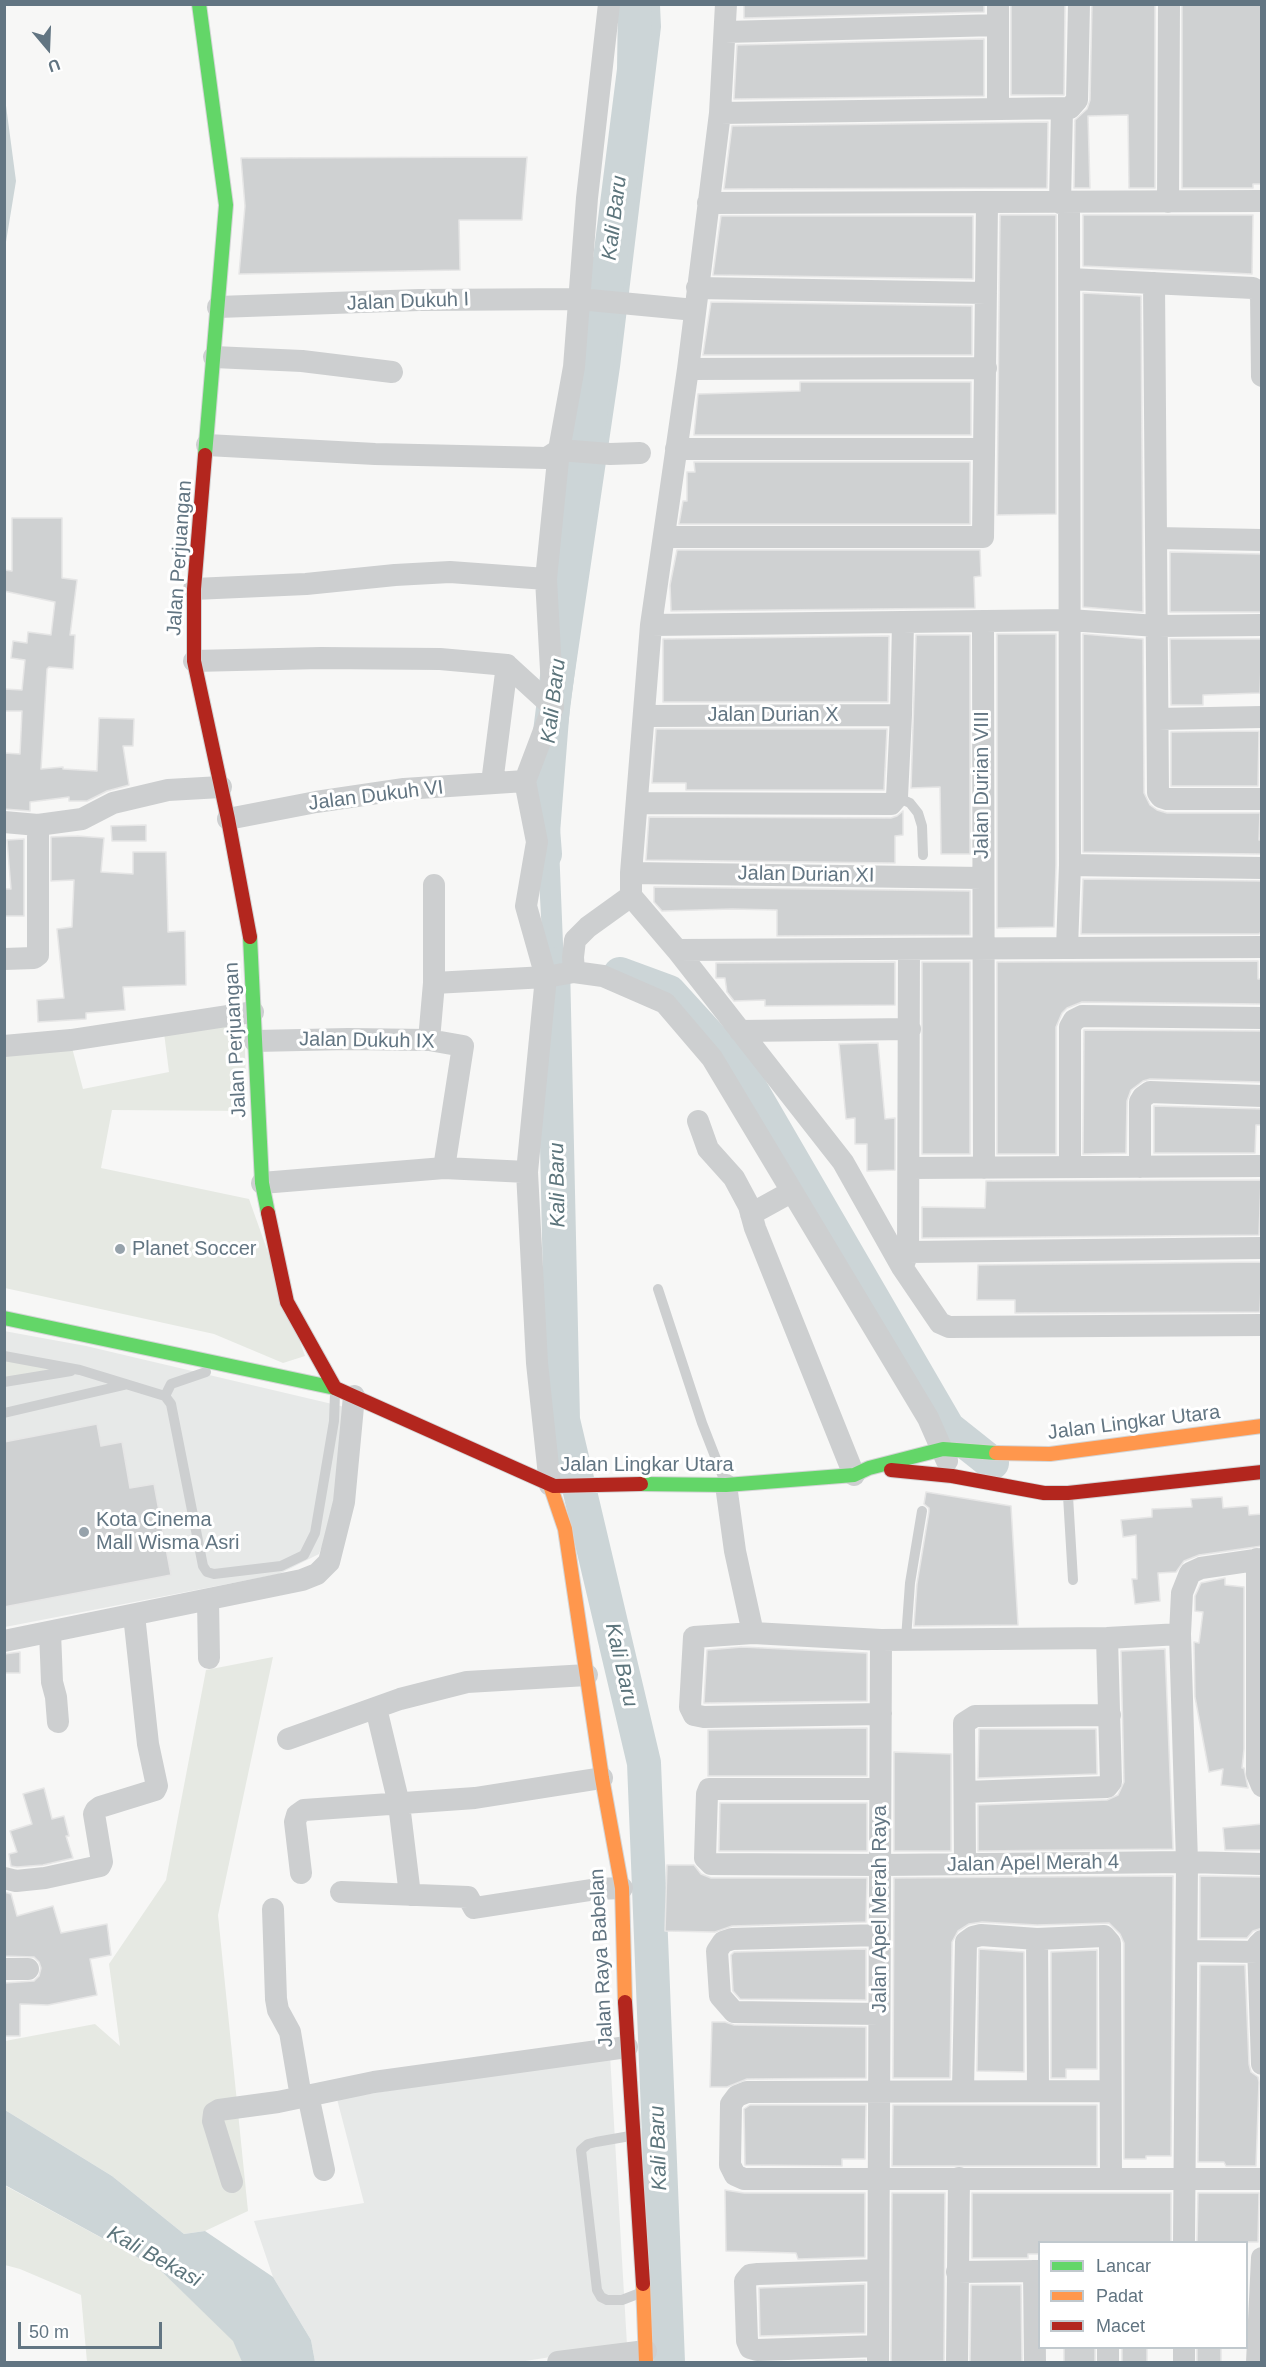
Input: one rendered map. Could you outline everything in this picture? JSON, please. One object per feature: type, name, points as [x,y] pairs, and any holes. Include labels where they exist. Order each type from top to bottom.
[{"type":"main road","name":"Jalan Perjuangan","points":[[199,4],[226,205],[194,589],[194,661],[250,935],[262,1183],[287,1302],[345,1392]]},
{"type":"main road","name":"Jalan Lingkar Utara","points":[[4,1318],[345,1392],[552,1485],[726,1485],[861,1472],[952,1476],[1044,1492],[1068,1493],[1262,1472]]},
{"type":"main road","name":"Jalan Lingkar Utara","points":[[861,1472],[948,1448],[1010,1454],[1079,1451],[1262,1426]]},
{"type":"main road","name":"Jalan Raya Babelan","points":[[552,1485],[565,1529],[602,1778],[622,1888],[627,2047],[646,2357]]},
{"type":"street","points":[[566,969],[526,906],[537,842],[525,781],[553,707],[546,579],[559,450],[588,300],[587,198],[609,4]]},
{"type":"street","points":[[726,4],[720,113],[688,369],[651,625],[631,896],[677,950],[843,1162],[905,1260],[931,1312],[940,1323],[950,1327],[1262,1325]]},
{"type":"street","points":[[720,113],[998,107],[1070,108],[1077,100],[1079,4]]},
{"type":"street","points":[[1168,202],[1169,4]]},
{"type":"street","points":[[725,32],[998,15],[998,107]]},
{"type":"street","points":[[1062,109],[1070,279],[1070,866],[1067,948]]},
{"type":"street","points":[[708,203],[1262,201]]},
{"type":"street","points":[[664,537],[982,537],[987,203]]},
{"type":"street","points":[[1262,274],[1262,376]]},
{"type":"street","points":[[1070,279],[1254,288],[1261,294]]},
{"type":"street","points":[[1154,284],[1158,793],[1161,798],[1262,799]]},
{"type":"street","name":"Jalan Dukuh I","points":[[218,307],[419,300],[588,300],[633,303],[696,299],[986,293]]},
{"type":"street","points":[[214,357],[302,361],[392,372]]},
{"type":"street","points":[[688,369],[986,368]]},
{"type":"street","points":[[207,445],[547,458],[559,450],[610,454],[640,453]]},
{"type":"street","points":[[676,449],[983,449]]},
{"type":"street","points":[[1156,538],[1262,540]]},
{"type":"street","points":[[194,589],[306,584],[450,572],[546,579]]},
{"type":"street","points":[[651,625],[1069,620],[1157,626],[1262,625]]},
{"type":"street","name":"Jalan Durian VIII","points":[[983,621],[984,1168]]},
{"type":"street","points":[[637,803],[891,804],[897,797],[903,623]]},
{"type":"street","points":[[194,661],[321,658],[440,659],[507,665],[553,707]]},
{"type":"street","points":[[492,783],[507,665]]},
{"type":"street","name":"Jalan Durian X","points":[[645,716],[901,715]]},
{"type":"street","points":[[1158,719],[1262,717]]},
{"type":"street","name":"Jalan Dukuh VI","points":[[228,819],[316,802],[404,789],[525,781]]},
{"type":"street","points":[[4,822],[38,825],[82,819],[113,803],[168,790],[221,786]]},
{"type":"street","points":[[4,958],[34,958],[38,955],[38,825]]},
{"type":"street","points":[[1070,866],[1262,867]]},
{"type":"street","name":"Jalan Durian XI","points":[[631,873],[982,878]]},
{"type":"street","points":[[429,1040],[434,983],[434,885]]},
{"type":"street","points":[[552,1485],[537,1363],[527,1172],[566,969],[575,940],[588,927],[631,896]]},
{"type":"street","points":[[677,950],[1262,947]]},
{"type":"street","points":[[905,1260],[910,1168],[909,949]]},
{"type":"street","points":[[434,983],[566,969],[603,976],[665,1003],[712,1058],[948,1448],[952,1476]]},
{"type":"street","points":[[4,1046],[71,1040],[254,1012]]},
{"type":"street","points":[[1070,1167],[1070,1027],[1074,1020],[1082,1016],[1262,1018]]},
{"type":"street","points":[[740,1031],[910,1029]]},
{"type":"street","name":"Jalan Dukuh IX","points":[[255,1041],[429,1040],[463,1046],[444,1168]]},
{"type":"street","points":[[1140,1167],[1140,1102],[1150,1092],[1262,1096]]},
{"type":"street","points":[[698,1121],[708,1149],[734,1178],[751,1214],[861,1472]]},
{"type":"street","points":[[910,1168],[1262,1166]]},
{"type":"street","points":[[262,1183],[444,1168],[527,1172]]},
{"type":"street","points":[[751,1214],[791,1192]]},
{"type":"street","points":[[905,1260],[1262,1248]]},
{"type":"street","points":[[4,1641],[302,1580],[317,1574],[329,1562],[344,1502],[345,1392]]},
{"type":"street","points":[[726,1485],[735,1551],[753,1633]]},
{"type":"street","points":[[1184,2241],[1187,1862],[1180,1634],[1182,1593],[1190,1573],[1201,1568],[1259,1559],[1257,1774],[1262,1786]]},
{"type":"street","points":[[208,1600],[209,1658]]},
{"type":"street","points":[[4,1878],[16,1881],[45,1878],[100,1866],[102,1862],[93,1814],[100,1807],[155,1790],[157,1786],[148,1743],[134,1615]]},
{"type":"street","points":[[50,1632],[52,1682],[58,1722]]},
{"type":"street","points":[[881,1714],[704,1717],[694,1715],[690,1707],[694,1637],[753,1633],[881,1640],[1107,1638],[1180,1634]]},
{"type":"street","points":[[965,1792],[1107,1787],[1111,1782],[1107,1638]]},
{"type":"street","name":"Jalan Apel Merah Raya","points":[[878,2354],[881,1640]]},
{"type":"street","points":[[288,1739],[400,1699],[467,1682],[587,1675]]},
{"type":"street","points":[[376,1708],[399,1804],[410,1895]]},
{"type":"street","points":[[965,1864],[964,1723],[975,1716],[1110,1715]]},
{"type":"street","points":[[301,1873],[295,1822],[297,1815],[304,1810],[475,1798],[602,1778]]},
{"type":"street","name":"Jalan Apel Merah 4","points":[[880,1789],[709,1790],[705,1858],[711,1864],[1187,1862],[1262,1864]]},
{"type":"street","points":[[341,1892],[468,1896],[474,1908],[597,1889],[622,1888]]},
{"type":"street","points":[[273,1909],[278,2010],[290,2032],[324,2170]]},
{"type":"street","points":[[879,1935],[732,1939],[723,1942],[717,1951],[720,1996],[734,2012],[879,2014]]},
{"type":"street","points":[[963,2090],[966,1942],[981,1935],[1037,1939],[1104,1936],[1110,1943],[1111,2179]]},
{"type":"street","points":[[1037,1939],[1038,2090]]},
{"type":"street","points":[[1187,1951],[1260,1946],[1262,2064]]},
{"type":"street","points":[[4,1969],[28,1969]]},
{"type":"street","points":[[232,2182],[213,2121],[214,2113],[219,2110],[374,2082],[627,2047]]},
{"type":"street","points":[[1110,2091],[747,2092],[737,2096],[731,2104],[730,2165],[735,2175],[744,2179],[1262,2179]]},
{"type":"street","points":[[957,2362],[959,2178]]},
{"type":"street","points":[[1257,2362],[1262,2258]]},
{"type":"street","points":[[878,2270],[758,2274],[750,2275],[745,2281],[747,2341],[750,2348],[878,2354]]},
{"type":"street","points":[[957,2272],[1037,2271],[1035,2362]]},
{"type":"street","points":[[558,2362],[646,2357]]},
{"type":"lane","points":[[897,797],[910,803],[918,813],[922,826],[923,855]]},
{"type":"lane","points":[[658,1289],[702,1424],[726,1485]]},
{"type":"lane","points":[[4,1356],[80,1370],[165,1396],[171,1404],[203,1566],[207,1572],[214,1574],[281,1566],[304,1555],[315,1533],[334,1421],[345,1392]]},
{"type":"lane","points":[[165,1396],[171,1384],[223,1366]]},
{"type":"lane","points":[[4,1382],[80,1370]]},
{"type":"lane","points":[[4,1413],[126,1384]]},
{"type":"lane","points":[[1068,1493],[1073,1580]]},
{"type":"lane","points":[[906,1639],[910,1583],[922,1511]]},
{"type":"lane","points":[[633,2135],[588,2144],[581,2151],[597,2290],[601,2297],[607,2300],[622,2300],[643,2292]]},
{"type":"shaded area","points":[[244,1020],[247,1111],[112,1110],[101,1168],[249,1199],[305,1356],[283,1363],[214,1334],[5,1288],[4,1052],[71,1044],[83,1089],[169,1072],[164,1033]]},
{"type":"shaded area","points":[[4,1331],[86,1346],[345,1407],[334,1515],[319,1554],[279,1574],[5,1627]]},
{"type":"shaded area","points":[[5,1356],[80,1370],[5,1382]]},
{"type":"shaded area","points":[[273,1657],[218,1915],[248,2211],[205,2231],[184,2234],[112,2176],[5,2110],[5,2041],[95,2024],[120,2046],[109,1964],[166,1880],[206,1670]]},
{"type":"shaded area","points":[[610,2055],[627,2345],[519,2362],[315,2362],[311,2340],[273,2277],[254,2221],[364,2203],[337,2099]]},
{"type":"shaded area","points":[[4,2185],[159,2269],[234,2341],[242,2362],[87,2362],[81,2295],[5,2265]]},
{"type":"water","points":[[637,5],[660,5],[661,27],[620,367],[570,706],[559,846],[564,968],[544,972],[537,842],[553,707],[584,523],[622,178]]},
{"type":"water","points":[[5,98],[16,181],[4,248]]},
{"type":"water","name":"Kali Bekasi","points":[[5,2110],[112,2176],[184,2234],[205,2231],[273,2277],[311,2340],[315,2362],[242,2362],[233,2341],[159,2269],[5,2185]]},
{"type":"building","points":[[744,4],[984,4],[984,12],[744,18]]},
{"type":"building","points":[[1011,4],[1065,4],[1064,95],[1011,95]]},
{"type":"building","points":[[1092,4],[1155,4],[1155,188],[1129,188],[1128,115],[1088,116],[1090,188],[1074,188],[1075,120],[1087,109],[1090,100]]},
{"type":"building","points":[[1182,4],[1261,4],[1261,184],[1253,184],[1253,188],[1182,188]]},
{"type":"building","points":[[984,39],[984,96],[734,99],[737,45]]},
{"type":"building","points":[[1048,122],[1047,188],[724,189],[732,126]]},
{"type":"building","points":[[527,157],[522,220],[459,220],[460,270],[239,274],[245,206],[241,158]]},
{"type":"building","points":[[1000,215],[1056,215],[1056,514],[997,515]]},
{"type":"building","points":[[1083,215],[1253,215],[1252,274],[1083,266]]},
{"type":"building","points":[[721,216],[973,216],[973,279],[713,275]]},
{"type":"building","points":[[1083,293],[1141,296],[1143,612],[1083,607]]},
{"type":"building","points":[[711,302],[972,306],[972,355],[703,355]]},
{"type":"building","points":[[800,382],[971,382],[971,435],[694,435],[698,394],[800,391]]},
{"type":"building","points":[[694,462],[970,462],[970,524],[679,524],[683,501],[687,501],[687,472],[695,472]]},
{"type":"building","points":[[12,518],[62,518],[62,578],[77,580],[70,635],[75,635],[73,669],[49,667],[47,669],[41,769],[63,767],[63,769],[97,771],[99,718],[134,719],[133,746],[123,746],[129,785],[107,791],[87,801],[69,801],[69,797],[30,802],[30,811],[4,809],[4,753],[20,754],[22,711],[4,711],[4,689],[22,690],[25,660],[11,658],[13,641],[27,643],[28,632],[51,635],[55,602],[4,591],[4,570],[12,571]]},
{"type":"building","points":[[677,550],[980,550],[981,576],[974,577],[975,608],[671,611],[670,585]]},
{"type":"building","points":[[1170,552],[1262,554],[1262,612],[1170,612]]},
{"type":"building","points":[[997,634],[1056,634],[1054,927],[997,928]]},
{"type":"building","points":[[1083,634],[1143,639],[1144,793],[1150,805],[1167,813],[1260,813],[1259,840],[1262,840],[1262,854],[1083,852]]},
{"type":"building","points":[[916,635],[970,635],[970,854],[941,854],[940,787],[911,788]]},
{"type":"building","points":[[889,636],[888,702],[663,702],[663,639]]},
{"type":"building","points":[[1170,639],[1262,639],[1260,693],[1203,695],[1203,705],[1171,705]]},
{"type":"building","points":[[656,729],[887,729],[884,790],[686,790],[686,783],[652,783]]},
{"type":"building","points":[[1259,731],[1258,786],[1171,786],[1171,732]]},
{"type":"building","points":[[903,811],[903,835],[895,836],[895,863],[646,860],[649,817],[891,818]]},
{"type":"building","points":[[146,825],[146,841],[112,841],[111,826]]},
{"type":"building","points":[[51,837],[104,838],[101,872],[133,874],[133,852],[166,852],[168,932],[185,931],[186,985],[123,987],[125,1010],[86,1013],[86,1019],[38,1022],[37,1000],[64,998],[57,929],[72,927],[74,880],[51,881]]},
{"type":"building","points":[[24,839],[24,916],[5,916],[4,889],[11,889],[7,840]]},
{"type":"building","points":[[1083,879],[1262,881],[1261,932],[1259,934],[1081,934]]},
{"type":"building","points":[[654,887],[970,891],[970,935],[777,936],[777,910],[662,911],[654,902]]},
{"type":"building","points":[[1258,961],[1258,979],[1262,979],[1262,1004],[1082,1002],[1067,1008],[1062,1013],[1056,1027],[1056,1154],[997,1154],[997,962]]},
{"type":"building","points":[[895,962],[895,1005],[765,1006],[765,1000],[734,1001],[727,992],[725,978],[716,978],[716,963]]},
{"type":"building","points":[[922,962],[970,962],[970,1154],[922,1154]]},
{"type":"building","points":[[1084,1030],[1262,1031],[1262,1082],[1150,1079],[1143,1081],[1131,1090],[1127,1101],[1126,1153],[1083,1154]]},
{"type":"building","points":[[878,1043],[885,1119],[895,1118],[895,1170],[867,1171],[867,1144],[855,1144],[855,1118],[846,1119],[839,1044]]},
{"type":"building","points":[[1154,1106],[1262,1109],[1262,1125],[1256,1125],[1255,1153],[1154,1153]]},
{"type":"building","points":[[1261,1180],[1259,1235],[922,1238],[922,1207],[985,1208],[986,1181]]},
{"type":"building","points":[[1262,1262],[1260,1312],[1015,1313],[1015,1300],[977,1300],[978,1265]]},
{"type":"building","name":"Kota Cinema Mall Wisma Asri","points":[[97,1424],[101,1446],[122,1442],[130,1488],[154,1484],[171,1575],[4,1607],[4,1442]]},
{"type":"building","points":[[926,1492],[1011,1506],[1018,1625],[914,1626],[917,1584],[929,1512],[929,1508],[924,1504]]},
{"type":"building","points":[[1222,1497],[1223,1508],[1248,1506],[1249,1515],[1262,1514],[1262,1546],[1199,1555],[1184,1561],[1176,1572],[1158,1573],[1160,1601],[1135,1604],[1132,1579],[1137,1579],[1136,1535],[1123,1537],[1121,1520],[1152,1517],[1152,1509],[1192,1507],[1191,1499]]},
{"type":"building","points":[[1225,1578],[1225,1585],[1244,1587],[1242,1768],[1244,1768],[1248,1788],[1221,1785],[1223,1769],[1209,1772],[1195,1697],[1194,1642],[1199,1643],[1203,1612],[1195,1611],[1195,1596],[1201,1583]]},
{"type":"building","points":[[742,1647],[867,1653],[867,1701],[704,1703],[707,1650]]},
{"type":"building","points":[[1165,1649],[1173,1849],[978,1851],[978,1805],[1107,1800],[1118,1795],[1124,1782],[1121,1651]]},
{"type":"building","points":[[20,1652],[20,1673],[4,1673],[4,1654]]},
{"type":"building","points":[[867,1728],[867,1776],[708,1776],[708,1730]]},
{"type":"building","points":[[979,1729],[1096,1729],[1097,1774],[978,1778]]},
{"type":"building","points":[[894,1752],[951,1754],[951,1851],[894,1851]]},
{"type":"building","points":[[44,1788],[52,1819],[64,1816],[69,1836],[66,1836],[73,1858],[43,1865],[11,1866],[9,1854],[17,1852],[10,1831],[32,1824],[23,1794]]},
{"type":"building","points":[[720,1803],[867,1803],[867,1851],[719,1851]]},
{"type":"building","points":[[1262,1824],[1262,1850],[1225,1850],[1223,1828]]},
{"type":"building","points":[[667,1865],[694,1865],[701,1874],[711,1878],[867,1878],[866,1922],[732,1926],[715,1932],[665,1931]]},
{"type":"building","points":[[1173,1876],[1171,2156],[1124,2159],[1124,1943],[1120,1934],[1109,1923],[1037,1925],[982,1922],[969,1924],[958,1931],[952,1942],[950,2078],[893,2078],[894,1878]]},
{"type":"building","points":[[1200,1876],[1262,1877],[1262,1928],[1253,1931],[1247,1938],[1200,1938]]},
{"type":"building","points":[[4,1892],[11,1894],[17,1916],[53,1906],[61,1933],[107,1924],[111,1955],[90,1959],[97,1995],[48,2005],[20,2004],[20,2036],[4,2036],[4,1983],[34,1981],[39,1976],[41,1968],[34,1957],[4,1956]]},
{"type":"building","points":[[866,1949],[866,2000],[740,1999],[733,1991],[731,1955],[734,1952]]},
{"type":"building","points":[[979,1949],[1024,1952],[1024,2072],[977,2071]]},
{"type":"building","points":[[1097,1950],[1097,2069],[1066,2069],[1066,2078],[1051,2078],[1051,1952]]},
{"type":"building","points":[[1200,1965],[1245,1965],[1249,2064],[1251,2072],[1258,2077],[1259,2082],[1256,2166],[1226,2166],[1224,2162],[1198,2162]]},
{"type":"building","points":[[712,2022],[734,2025],[866,2027],[866,2078],[747,2079],[727,2087],[710,2087]]},
{"type":"building","points":[[750,2105],[866,2105],[865,2159],[842,2159],[842,2166],[745,2165],[744,2109]]},
{"type":"building","points":[[893,2105],[1097,2105],[1097,2166],[892,2166]]},
{"type":"building","points":[[725,2190],[744,2193],[865,2193],[865,2257],[798,2259],[796,2253],[726,2251]]},
{"type":"building","points":[[892,2193],[945,2193],[944,2361],[891,2362]]},
{"type":"building","points":[[972,2193],[1171,2193],[1171,2241],[1038,2241],[1038,2254],[1028,2254],[1028,2258],[972,2258]]},
{"type":"building","points":[[1198,2193],[1259,2193],[1258,2242],[1197,2241]]},
{"type":"building","points":[[865,2284],[865,2333],[760,2336],[759,2288]]},
{"type":"building","points":[[971,2285],[1021,2285],[1022,2362],[970,2362]]},
{"type":"building","points":[[1064,2349],[1095,2349],[1095,2362],[1064,2362]]},
{"type":"building","points":[[1122,2349],[1147,2349],[1147,2362],[1122,2362]]},
{"type":"building","points":[[1197,2349],[1221,2349],[1221,2362],[1197,2362]]},
{"type":"building","points":[[865,2360],[865,2362],[787,2362]]},
{"type":"waterway","name":"Kali Baru","points":[[545,854],[541,803],[634,70],[635,4]]},
{"type":"waterway","name":"Kali Baru","points":[[553,964],[563,1420],[644,1763],[668,2362]]},
{"type":"waterway","points":[[620,974],[669,992],[740,1070],[948,1428],[992,1463]]},
{"type":"traffic: fast","points":[[199,4],[226,205],[205,455]]},
{"type":"traffic: fast","points":[[250,937],[262,1183],[268,1213]]},
{"type":"traffic: fast","points":[[4,1318],[335,1388]]},
{"type":"traffic: fast","points":[[641,1484],[726,1485],[854,1475],[869,1468],[943,1449],[996,1453]]},
{"type":"traffic: slow","points":[[996,1453],[1050,1454],[1262,1426]]},
{"type":"traffic: slow","points":[[550,1485],[565,1529],[602,1778],[622,1888],[625,2002]]},
{"type":"traffic: slow","points":[[643,2284],[646,2362]]},
{"type":"traffic: jam","points":[[205,455],[194,589],[194,661],[228,819],[250,937]]},
{"type":"traffic: jam","points":[[268,1213],[287,1302],[335,1388],[554,1486],[641,1484]]},
{"type":"traffic: jam","points":[[891,1470],[952,1476],[1044,1493],[1068,1493],[1262,1472]]},
{"type":"traffic: jam","points":[[625,2002],[643,2284]]},
{"type":"place","name":"Planet Soccer","points":[[120,1249]]},
{"type":"place","name":"Kota Cinema Mall Wisma Asri","points":[[84,1532]]}]
